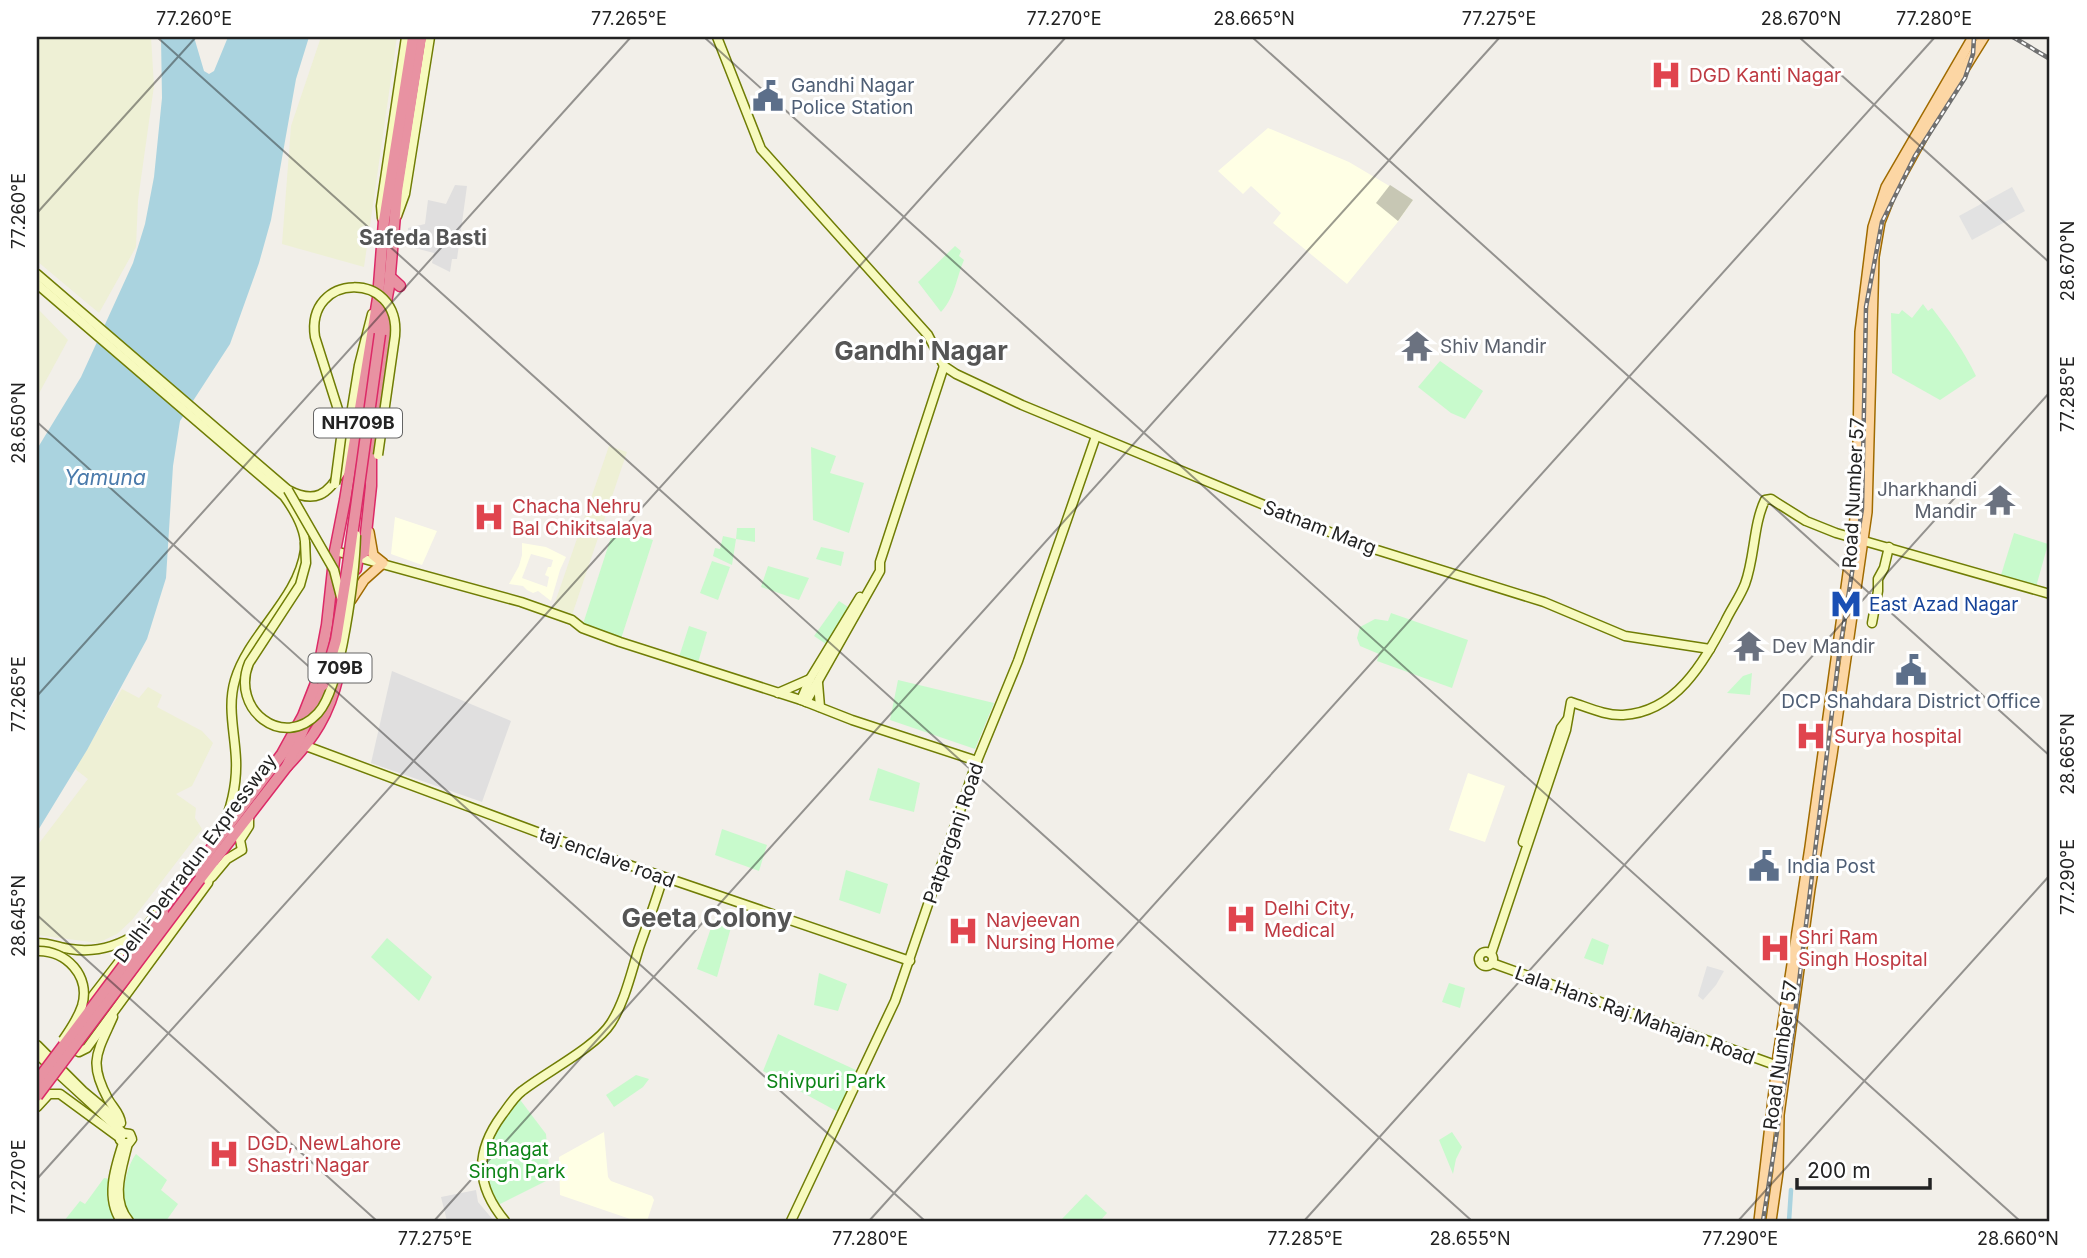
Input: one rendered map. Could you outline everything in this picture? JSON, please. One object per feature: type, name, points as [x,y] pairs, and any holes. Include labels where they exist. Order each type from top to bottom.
[{"type":"highway","name":"Delhi-Dehradun Expressway","points":[[40,1095],[204,881],[214,862],[287,766],[323,685],[336,640],[389,276],[394,222],[393,190],[413,37]]},
{"type":"highway","name":"Delhi-Dehradun Expressway","points":[[37,1081],[282,754],[303,716],[316,683],[378,298],[383,232],[421,37]]},
{"type":"highway","points":[[389,276],[400,286]]},
{"type":"highway","name":"709B","points":[[287,766],[306,746],[324,717],[334,690],[358,556],[364,552],[371,486],[371,454],[389,332],[389,322],[384,311]]},
{"type":"main road","name":"Road Number 57","points":[[1771,1221],[1778,1172],[1779,1115],[1863,539],[1857,499],[1860,332],[1873,227],[1886,187],[1973,37]]},
{"type":"main road","points":[[1863,539],[1867,512],[1874,257],[1880,222],[1899,180],[1984,37]]},
{"type":"main road","points":[[351,600],[364,580],[383,563],[373,555],[370,547],[368,513]]},
{"type":"main road","name":"Road Number 57","points":[[1759,1221],[1778,1066],[1863,539]]},
{"type":"street","points":[[383,232],[381,206],[406,37]]},
{"type":"street","points":[[394,222],[405,194],[429,37]]},
{"type":"street","points":[[717,37],[761,149],[928,335],[944,366],[880,571],[803,701]]},
{"type":"street","points":[[37,274],[288,491],[299,496],[314,497],[326,492],[335,484],[342,470],[366,331],[378,298]]},
{"type":"street","points":[[37,284],[284,496],[296,515],[305,542],[306,563],[300,585],[244,674],[245,694],[252,708],[267,722],[282,727],[298,725],[315,716],[324,706],[340,653],[354,566],[356,506]]},
{"type":"street","points":[[335,484],[341,424],[314,326],[323,302],[335,291],[350,286],[365,288],[381,297],[390,308],[395,322],[378,455],[371,486]]},
{"type":"street","name":"Satnam Marg","points":[[944,366],[1000,395],[1362,545],[1544,602],[1625,636],[1710,649]]},
{"type":"street","name":"Patparganj Road","points":[[791,1221],[895,1001],[978,761],[1018,661],[1096,436]]},
{"type":"street","points":[[288,491],[334,570],[341,605]]},
{"type":"street","points":[[1710,649],[1745,583],[1765,500],[1770,499],[1819,526],[2050,594]]},
{"type":"street","points":[[249,816],[249,826],[240,842],[242,850],[204,881],[86,1049],[79,1052],[71,1049],[68,1041],[75,1020],[189,871],[210,850],[224,825],[230,806],[236,761],[231,715],[235,682],[244,660],[295,580],[302,564],[305,542]]},
{"type":"street","points":[[1872,623],[1878,579],[1884,568],[1888,547]]},
{"type":"street","points":[[338,551],[446,580],[554,614],[630,646],[978,761]]},
{"type":"street","name":"Lala Hans Raj Mahajan Road","points":[[1710,649],[1691,678],[1678,691],[1639,713],[1620,715],[1571,702],[1566,730],[1490,957],[1778,1066]]},
{"type":"street","points":[[778,693],[814,681]]},
{"type":"street","points":[[814,681],[820,707]]},
{"type":"street","name":"taj enclave road","points":[[306,746],[663,877],[909,961]]},
{"type":"street","points":[[505,1221],[494,1208],[483,1180],[482,1159],[486,1140],[520,1093],[581,1050],[612,1022],[634,968],[663,877]]},
{"type":"street","points":[[37,943],[87,950],[108,947],[129,939],[144,929]]},
{"type":"street","points":[[37,951],[50,952],[69,961],[80,977],[84,992],[80,1012],[37,1081]]},
{"type":"street","points":[[120,1002],[95,1066],[97,1077],[109,1102],[119,1115],[125,1138],[118,1195],[122,1211],[129,1221]]},
{"type":"street","points":[[37,1045],[41,1054],[125,1138]]},
{"type":"street","points":[[41,1054],[121,1123]]},
{"type":"street","points":[[37,1107],[40,1095],[60,1094],[125,1138]]},
{"type":"street","points":[[121,1221],[115,1211],[112,1196],[125,1138]]},
{"type":"shaded area","points":[[37,37],[151,37],[154,86],[138,200],[136,247],[99,313],[37,261]]},
{"type":"shaded area","points":[[321,37],[397,37],[364,267],[282,244],[291,126]]},
{"type":"shaded area","points":[[1268,128],[1349,162],[1413,200],[1347,284],[1273,223],[1281,213],[1251,186],[1243,194],[1218,171]]},
{"type":"shaded area","points":[[455,185],[467,186],[457,259],[452,259],[450,272],[432,263],[434,253],[407,246],[408,228],[425,224],[428,200],[446,204]]},
{"type":"shaded area","points":[[1390,185],[1413,200],[1398,221],[1376,203]]},
{"type":"shaded area","points":[[2012,187],[2025,211],[1972,240],[1959,216]]},
{"type":"shaded area","points":[[37,308],[68,340],[37,397]]},
{"type":"shaded area","points":[[609,446],[627,452],[571,618],[552,611]]},
{"type":"shaded area","points":[[395,517],[437,531],[422,565],[391,554]]},
{"type":"shaded area","points":[[522,543],[546,547],[566,557],[551,601],[538,591],[533,593],[523,586],[509,584],[522,555]],"holes":[[[531,554],[553,560],[545,575],[549,577],[547,587],[522,578]]]},
{"type":"shaded area","points":[[392,671],[511,721],[482,802],[371,763]]},
{"type":"shaded area","points":[[148,687],[162,695],[157,707],[202,731],[213,743],[192,786],[176,794],[196,808],[195,818],[202,829],[132,920],[117,934],[98,943],[37,935],[37,846],[88,779],[75,769],[122,689],[139,698]]},
{"type":"shaded area","points":[[1468,773],[1505,786],[1485,842],[1449,830]]},
{"type":"shaded area","points":[[1707,966],[1724,971],[1703,1000],[1698,996]]},
{"type":"shaded area","points":[[604,1132],[608,1177],[611,1181],[652,1196],[654,1200],[647,1221],[636,1221],[560,1195],[559,1157]]},
{"type":"shaded area","points":[[476,1190],[478,1202],[494,1221],[447,1221],[441,1197]]},
{"type":"green space","points":[[955,246],[961,251],[959,256],[964,260],[952,294],[941,312],[918,282]]},
{"type":"green space","points":[[1923,304],[1928,311],[1932,308],[1944,324],[1976,376],[1940,400],[1892,373],[1891,313],[1899,314],[1902,310],[1912,318]]},
{"type":"green space","points":[[1440,361],[1483,391],[1465,419],[1451,413],[1418,387]]},
{"type":"green space","points":[[811,447],[836,456],[830,473],[864,483],[849,533],[813,520]]},
{"type":"green space","points":[[614,528],[653,540],[620,642],[582,627]]},
{"type":"green space","points":[[737,528],[755,528],[755,542],[736,539]]},
{"type":"green space","points":[[2014,533],[2048,544],[2036,587],[2001,575]]},
{"type":"green space","points":[[723,536],[736,539],[732,565],[713,556],[715,548],[720,549]]},
{"type":"green space","points":[[821,547],[844,552],[841,566],[816,559]]},
{"type":"green space","points":[[712,561],[730,567],[718,600],[700,593]]},
{"type":"green space","points":[[768,566],[809,578],[799,600],[761,587]]},
{"type":"green space","points":[[839,601],[851,609],[826,644],[814,636]]},
{"type":"green space","points":[[1391,613],[1468,640],[1452,688],[1377,661],[1379,654],[1360,646],[1357,638],[1360,627],[1375,619],[1388,621]]},
{"type":"green space","points":[[689,626],[707,632],[697,666],[678,660]]},
{"type":"green space","points":[[1752,673],[1750,695],[1727,693],[1743,676]]},
{"type":"green space","points":[[898,680],[994,703],[975,749],[890,720]]},
{"type":"green space","points":[[878,768],[920,783],[914,812],[869,800]]},
{"type":"green space","points":[[722,829],[767,845],[759,871],[715,855]]},
{"type":"green space","points":[[846,870],[888,884],[880,914],[839,900]]},
{"type":"green space","points":[[714,919],[732,924],[717,977],[697,969]]},
{"type":"green space","points":[[387,938],[432,977],[419,1001],[371,957]]},
{"type":"green space","points":[[1592,938],[1609,945],[1603,965],[1584,958]]},
{"type":"green space","points":[[819,973],[847,984],[838,1011],[814,1005]]},
{"type":"green space","points":[[1449,983],[1465,988],[1460,1008],[1442,1002]]},
{"type":"green space","name":"Shivpuri Park","points":[[778,1034],[858,1071],[840,1113],[763,1071]]},
{"type":"green space","points":[[636,1075],[649,1079],[643,1087],[614,1107],[606,1095]]},
{"type":"green space","name":"Bhagat Singh Park","points":[[518,1097],[546,1134],[550,1179],[498,1205],[491,1189],[487,1161],[494,1136]]},
{"type":"green space","points":[[1452,1132],[1462,1147],[1453,1174],[1439,1140]]},
{"type":"green space","points":[[136,1154],[167,1180],[161,1190],[178,1204],[166,1221],[138,1221],[126,1208],[124,1189],[128,1169]]},
{"type":"green space","points":[[104,1178],[110,1179],[108,1201],[115,1221],[64,1221],[80,1201],[85,1204]]},
{"type":"green space","points":[[1086,1194],[1107,1213],[1100,1221],[1061,1220]]},
{"type":"water","name":"Yamuna","points":[[161,37],[194,37],[204,71],[209,74],[214,71],[228,37],[309,37],[296,79],[271,220],[259,263],[230,344],[180,421],[173,466],[166,578],[147,639],[87,750],[37,832],[37,449],[81,377],[133,263],[145,224],[154,177],[162,98]]},
{"type":"waterway","points":[[1789,1221],[1791,1190]]},
{"type":"railway","points":[[1763,1221],[1794,1023],[1839,655],[1862,509],[1866,307],[1882,222],[1915,156],[1965,78],[1973,54],[1974,37]]},
{"type":"railway","points":[[2013,37],[2050,59]]},
{"type":"place","name":"DGD Kanti Nagar","points":[[1666,75]]},
{"type":"place","name":"Gandhi Nagar Police Station","points":[[768,96]]},
{"type":"place","name":"Shiv Mandir","points":[[1417,346]]},
{"type":"place","name":"Jharkhandi Mandir","points":[[2000,500]]},
{"type":"place","name":"Chacha Nehru Bal Chikitsalaya","points":[[489,517]]},
{"type":"place","name":"East Azad Nagar","points":[[1846,604]]},
{"type":"place","name":"Dev Mandir","points":[[1749,646]]},
{"type":"place","name":"DCP Shahdara District Office","points":[[1911,670]]},
{"type":"place","name":"Surya hospital","points":[[1811,736]]},
{"type":"place","name":"India Post","points":[[1764,866]]},
{"type":"place","name":"Delhi City, Medical","points":[[1241,919]]},
{"type":"place","name":"Navjeevan Nursing Home","points":[[963,931]]},
{"type":"place","name":"Shri Ram Singh Hospital","points":[[1775,948]]},
{"type":"place","name":"DGD, NewLahore Shastri Nagar","points":[[224,1154]]},
{"type":"district","name":"Safeda Basti","points":[[423,238]]},
{"type":"district","name":"Gandhi Nagar","points":[[921,351]]},
{"type":"district","name":"Geeta Colony","points":[[707,918]]}]
